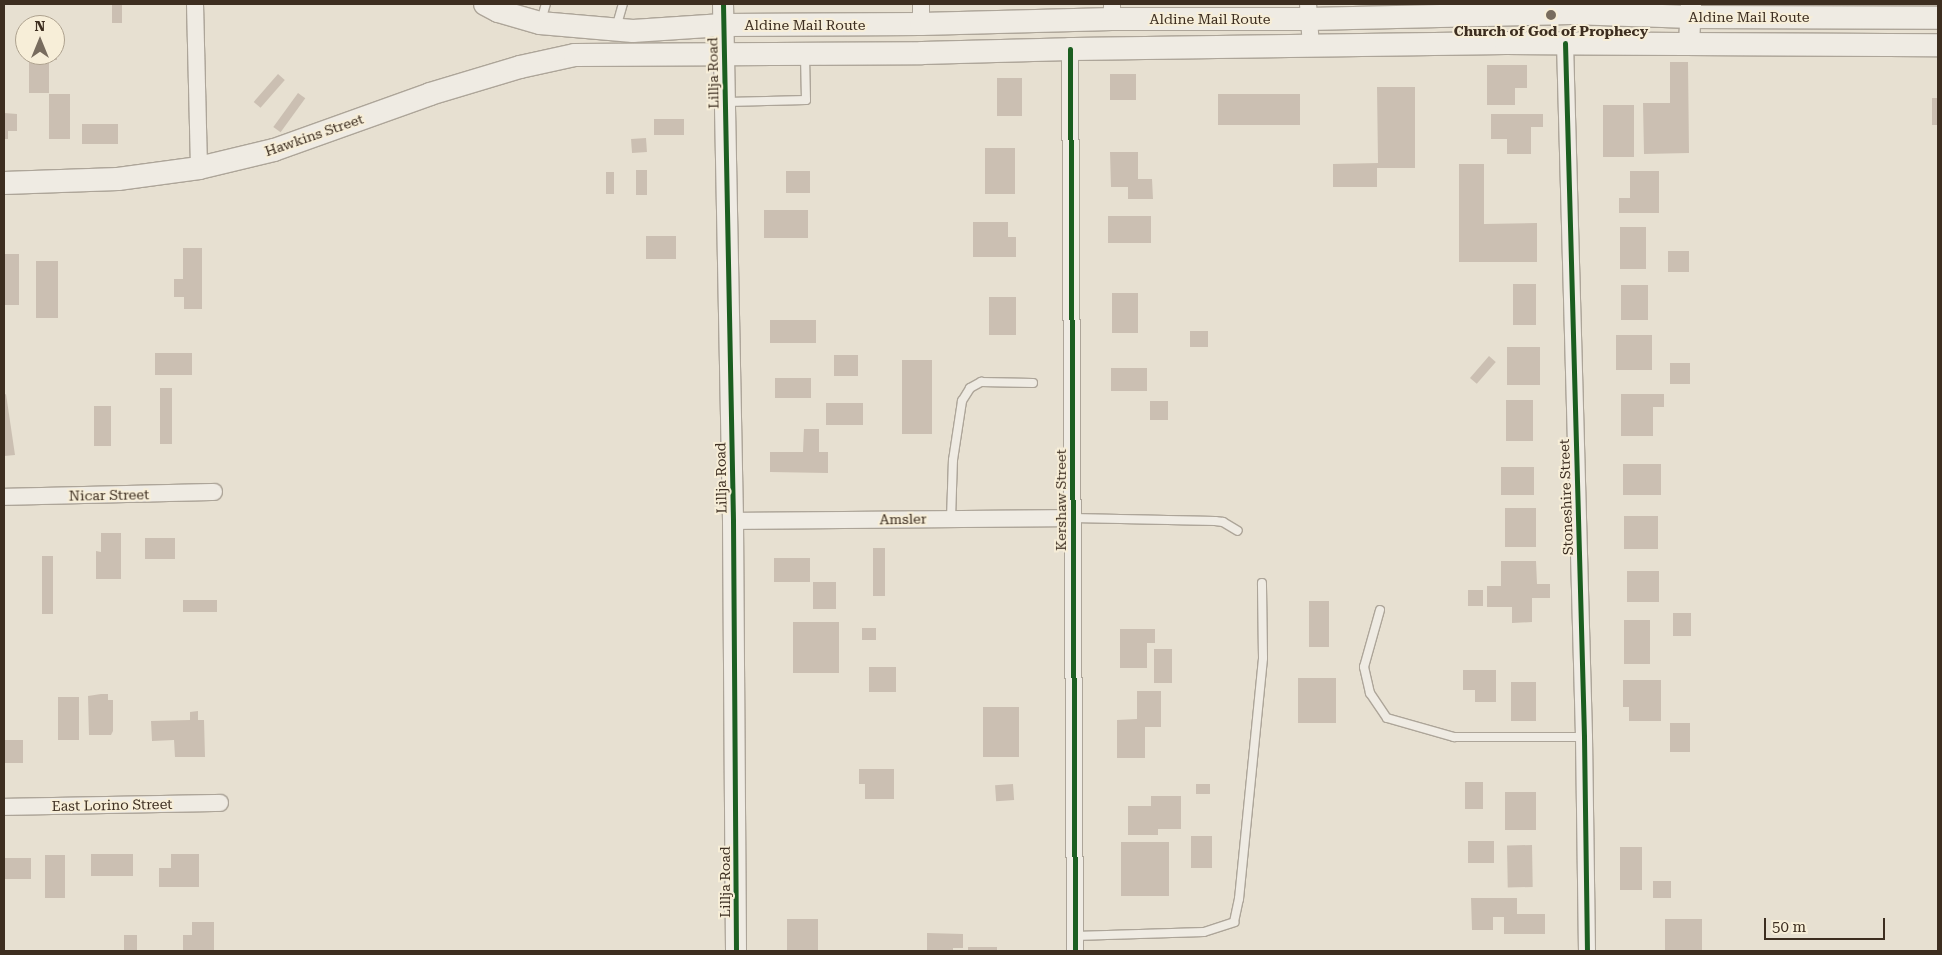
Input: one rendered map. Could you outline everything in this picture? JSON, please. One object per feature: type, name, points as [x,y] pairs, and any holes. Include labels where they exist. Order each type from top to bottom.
[{"type":"main road","name":"Aldine Mail Route","points":[[485,4],[498,11],[543,13],[615,30],[723,15],[1112,11],[1505,10],[1571,13],[1691,10],[1938,18]]},
{"type":"main road","name":"Aldine Mail Route","points":[[617,55],[1566,43],[1938,45]]},
{"type":"main road","name":"Hawkins Street","points":[[4,183],[118,179],[199,168],[274,150],[430,94],[520,67],[575,55],[617,55]]},
{"type":"street","points":[[196,4],[199,168]]},
{"type":"street","points":[[1689,44],[1691,10]]},
{"type":"street","points":[[1308,12],[1311,47]]},
{"type":"street","name":"Lillja Road","points":[[723,15],[733,521],[736,951]]},
{"type":"street","name":"Stoneshire Street","points":[[1566,43],[1584,737],[1587,951]]},
{"type":"street","name":"Kershaw Street","points":[[1070,49],[1075,944]]},
{"type":"street","name":"Nicar Street","points":[[4,497],[214,492]]},
{"type":"street","name":"Amsler","points":[[733,521],[1073,518]]},
{"type":"street","name":"East Lorino Street","points":[[4,807],[220,803]]},
{"type":"lane","points":[[615,30],[622,4]]},
{"type":"lane","points":[[725,102],[806,100],[805,54]]},
{"type":"lane","points":[[951,519],[953,460],[962,400],[970,388],[980,382],[1032,383]]},
{"type":"lane","points":[[1073,518],[1215,521],[1223,522],[1238,531]]},
{"type":"lane","points":[[1075,944],[1204,932],[1234,922],[1239,899],[1263,658],[1262,582]]},
{"type":"lane","points":[[1380,610],[1364,667],[1370,693],[1387,718],[1454,737],[1584,737]]},
{"type":"building","points":[[112,4],[122,4],[122,23],[112,23]]},
{"type":"building","points":[[1670,62],[1688,62],[1689,153],[1644,154],[1643,103],[1670,103]]},
{"type":"building","points":[[29,65],[49,65],[49,93],[29,93]]},
{"type":"building","points":[[1487,65],[1527,65],[1527,88],[1515,88],[1515,105],[1487,105]]},
{"type":"building","points":[[278,74],[285,80],[261,108],[254,102]]},
{"type":"building","points":[[1110,74],[1136,74],[1136,100],[1110,100]]},
{"type":"building","points":[[997,78],[1022,78],[1022,116],[997,116]]},
{"type":"building","points":[[1377,87],[1415,87],[1415,168],[1377,168],[1377,187],[1333,187],[1333,164],[1378,163]]},
{"type":"building","points":[[298,93],[305,98],[281,132],[273,127]]},
{"type":"building","points":[[49,94],[70,94],[70,139],[49,139]]},
{"type":"building","points":[[1218,94],[1300,94],[1300,125],[1218,125]]},
{"type":"building","points":[[1932,98],[1938,98],[1938,125],[1932,125]]},
{"type":"building","points":[[1603,105],[1634,105],[1634,157],[1603,157]]},
{"type":"building","points":[[4,113],[17,114],[17,131],[8,131],[8,139],[4,139]]},
{"type":"building","points":[[1491,114],[1543,114],[1543,127],[1531,127],[1531,154],[1507,154],[1507,139],[1491,139]]},
{"type":"building","points":[[654,119],[684,119],[684,135],[654,135]]},
{"type":"building","points":[[82,124],[118,124],[118,144],[82,144]]},
{"type":"building","points":[[646,138],[647,152],[632,153],[631,139]]},
{"type":"building","points":[[985,148],[1015,148],[1015,194],[985,194]]},
{"type":"building","points":[[1110,152],[1138,152],[1138,179],[1152,179],[1153,199],[1128,199],[1128,187],[1111,187]]},
{"type":"building","points":[[1459,164],[1484,164],[1484,224],[1537,223],[1537,262],[1459,262]]},
{"type":"building","points":[[636,170],[647,170],[647,195],[636,195]]},
{"type":"building","points":[[786,171],[810,171],[810,193],[786,193]]},
{"type":"building","points":[[1630,171],[1659,171],[1659,213],[1619,213],[1619,198],[1630,198]]},
{"type":"building","points":[[606,172],[614,172],[614,194],[606,194]]},
{"type":"building","points":[[764,210],[808,210],[808,238],[764,238]]},
{"type":"building","points":[[1108,216],[1151,216],[1151,243],[1108,243]]},
{"type":"building","points":[[973,222],[1008,222],[1008,237],[1016,237],[1016,257],[973,257]]},
{"type":"building","points":[[1620,227],[1646,227],[1646,269],[1620,269]]},
{"type":"building","points":[[646,236],[676,236],[676,259],[646,259]]},
{"type":"building","points":[[183,248],[202,248],[202,309],[184,309],[184,297],[174,297],[174,279],[183,279]]},
{"type":"building","points":[[1668,251],[1689,251],[1689,272],[1668,272]]},
{"type":"building","points":[[4,254],[19,254],[19,305],[4,305]]},
{"type":"building","points":[[36,261],[58,261],[58,318],[36,318]]},
{"type":"building","points":[[1513,284],[1536,284],[1536,325],[1513,325]]},
{"type":"building","points":[[1621,285],[1648,285],[1648,320],[1621,320]]},
{"type":"building","points":[[1112,293],[1138,293],[1138,333],[1112,333]]},
{"type":"building","points":[[989,297],[1016,297],[1016,335],[989,335]]},
{"type":"building","points":[[770,320],[816,320],[816,343],[770,343]]},
{"type":"building","points":[[1190,331],[1208,331],[1208,347],[1190,347]]},
{"type":"building","points":[[1616,335],[1652,335],[1652,370],[1616,370]]},
{"type":"building","points":[[1507,347],[1540,347],[1540,385],[1507,385]]},
{"type":"building","points":[[155,353],[192,353],[192,375],[155,375]]},
{"type":"building","points":[[834,355],[858,355],[858,376],[834,376]]},
{"type":"building","points":[[1489,356],[1496,362],[1477,384],[1470,378]]},
{"type":"building","points":[[902,360],[932,360],[932,434],[902,434]]},
{"type":"building","points":[[1670,363],[1690,363],[1690,384],[1670,384]]},
{"type":"building","points":[[1111,368],[1147,368],[1147,391],[1111,391]]},
{"type":"building","points":[[775,378],[811,378],[811,398],[775,398]]},
{"type":"building","points":[[160,388],[172,388],[172,444],[160,444]]},
{"type":"building","points":[[6,394],[15,455],[4,456],[4,395]]},
{"type":"building","points":[[1621,394],[1664,394],[1664,407],[1653,407],[1653,436],[1621,436]]},
{"type":"building","points":[[1506,400],[1533,400],[1533,441],[1506,441]]},
{"type":"building","points":[[1150,401],[1168,401],[1168,420],[1150,420]]},
{"type":"building","points":[[826,403],[863,403],[863,425],[826,425]]},
{"type":"building","points":[[94,406],[111,406],[111,446],[94,446]]},
{"type":"building","points":[[804,429],[819,429],[819,452],[828,452],[828,473],[770,472],[770,452],[803,452]]},
{"type":"building","points":[[1623,464],[1661,464],[1661,495],[1623,495]]},
{"type":"building","points":[[1501,467],[1534,467],[1534,495],[1501,495]]},
{"type":"building","points":[[1505,508],[1536,508],[1536,547],[1505,547]]},
{"type":"building","points":[[1624,516],[1658,516],[1658,549],[1624,549]]},
{"type":"building","points":[[101,533],[121,533],[121,579],[96,579],[96,551],[101,552]]},
{"type":"building","points":[[145,538],[175,538],[175,559],[145,559]]},
{"type":"building","points":[[873,548],[885,548],[885,596],[873,596]]},
{"type":"building","points":[[42,556],[53,556],[53,614],[42,614]]},
{"type":"building","points":[[774,558],[810,558],[810,582],[774,582]]},
{"type":"building","points":[[1501,561],[1536,561],[1537,584],[1550,584],[1550,598],[1532,598],[1532,622],[1512,623],[1512,607],[1487,607],[1487,586],[1501,586]]},
{"type":"building","points":[[1627,571],[1659,571],[1659,602],[1627,602]]},
{"type":"building","points":[[813,582],[836,582],[836,609],[813,609]]},
{"type":"building","points":[[1468,590],[1483,590],[1483,606],[1468,606]]},
{"type":"building","points":[[183,600],[217,600],[217,612],[183,612]]},
{"type":"building","points":[[1309,601],[1329,601],[1329,647],[1309,647]]},
{"type":"building","points":[[1673,613],[1691,613],[1691,636],[1673,636]]},
{"type":"building","points":[[1624,620],[1650,620],[1650,664],[1624,664]]},
{"type":"building","points":[[793,622],[839,622],[839,673],[793,673]]},
{"type":"building","points":[[862,628],[876,628],[876,640],[862,640]]},
{"type":"building","points":[[1120,629],[1155,629],[1155,643],[1147,643],[1147,668],[1120,668]]},
{"type":"building","points":[[1154,649],[1172,649],[1172,683],[1154,683]]},
{"type":"building","points":[[869,667],[896,667],[896,692],[869,692]]},
{"type":"building","points":[[1463,670],[1496,670],[1496,702],[1475,702],[1475,690],[1463,690]]},
{"type":"building","points":[[1298,678],[1336,678],[1336,723],[1298,723]]},
{"type":"building","points":[[1623,680],[1661,680],[1661,721],[1629,721],[1629,707],[1623,707]]},
{"type":"building","points":[[1511,682],[1536,682],[1536,721],[1511,721]]},
{"type":"building","points":[[1137,691],[1161,691],[1161,727],[1145,727],[1145,758],[1117,758],[1117,720],[1137,719]]},
{"type":"building","points":[[108,694],[108,700],[113,700],[113,731],[111,735],[89,735],[88,696]]},
{"type":"building","points":[[58,697],[79,697],[79,740],[58,740]]},
{"type":"building","points":[[983,707],[1019,707],[1019,757],[983,757]]},
{"type":"building","points":[[198,711],[198,720],[204,720],[205,757],[175,757],[174,740],[152,741],[151,721],[190,720],[190,712]]},
{"type":"building","points":[[1670,723],[1690,723],[1690,752],[1670,752]]},
{"type":"building","points":[[4,740],[23,740],[23,763],[4,763]]},
{"type":"building","points":[[859,769],[894,769],[894,799],[865,799],[865,784],[859,784]]},
{"type":"building","points":[[1465,782],[1483,782],[1483,809],[1465,809]]},
{"type":"building","points":[[1013,784],[1014,800],[996,801],[995,785]]},
{"type":"building","points":[[1196,784],[1210,784],[1210,794],[1196,794]]},
{"type":"building","points":[[1505,792],[1536,792],[1536,830],[1505,830]]},
{"type":"building","points":[[1151,796],[1181,796],[1181,829],[1158,829],[1158,835],[1128,835],[1128,806],[1151,806]]},
{"type":"building","points":[[1191,836],[1212,836],[1212,868],[1191,868]]},
{"type":"building","points":[[1468,841],[1494,841],[1494,863],[1468,863]]},
{"type":"building","points":[[1121,842],[1169,842],[1169,896],[1121,896]]},
{"type":"building","points":[[1507,845],[1532,845],[1533,887],[1508,887]]},
{"type":"building","points":[[1620,847],[1642,847],[1642,890],[1620,890]]},
{"type":"building","points":[[91,854],[133,854],[133,876],[91,876]]},
{"type":"building","points":[[171,854],[199,854],[199,887],[159,887],[159,868],[171,868]]},
{"type":"building","points":[[45,855],[65,855],[65,898],[45,898]]},
{"type":"building","points":[[4,858],[31,858],[31,879],[4,879]]},
{"type":"building","points":[[1653,881],[1671,881],[1671,898],[1653,898]]},
{"type":"building","points":[[1471,898],[1517,898],[1517,914],[1545,914],[1545,934],[1504,934],[1504,917],[1493,917],[1493,930],[1472,930]]},
{"type":"building","points":[[787,919],[818,919],[818,951],[787,951]]},
{"type":"building","points":[[1665,919],[1702,919],[1702,950],[1665,950]]},
{"type":"building","points":[[192,922],[214,922],[214,951],[183,951],[183,935],[192,935]]},
{"type":"building","points":[[927,933],[963,934],[963,948],[953,948],[953,951],[927,951]]},
{"type":"building","points":[[124,935],[137,935],[137,951],[124,951]]},
{"type":"building","points":[[968,947],[997,947],[997,951],[968,951]]},
{"type":"cycle path","points":[[723,4],[733,521],[736,951]]},
{"type":"cycle path","points":[[1565,43],[1584,737],[1587,951]]},
{"type":"cycle path","points":[[1070,49],[1075,951]]},
{"type":"place","name":"Church of God of Prophecy","points":[[1551,15]]}]
